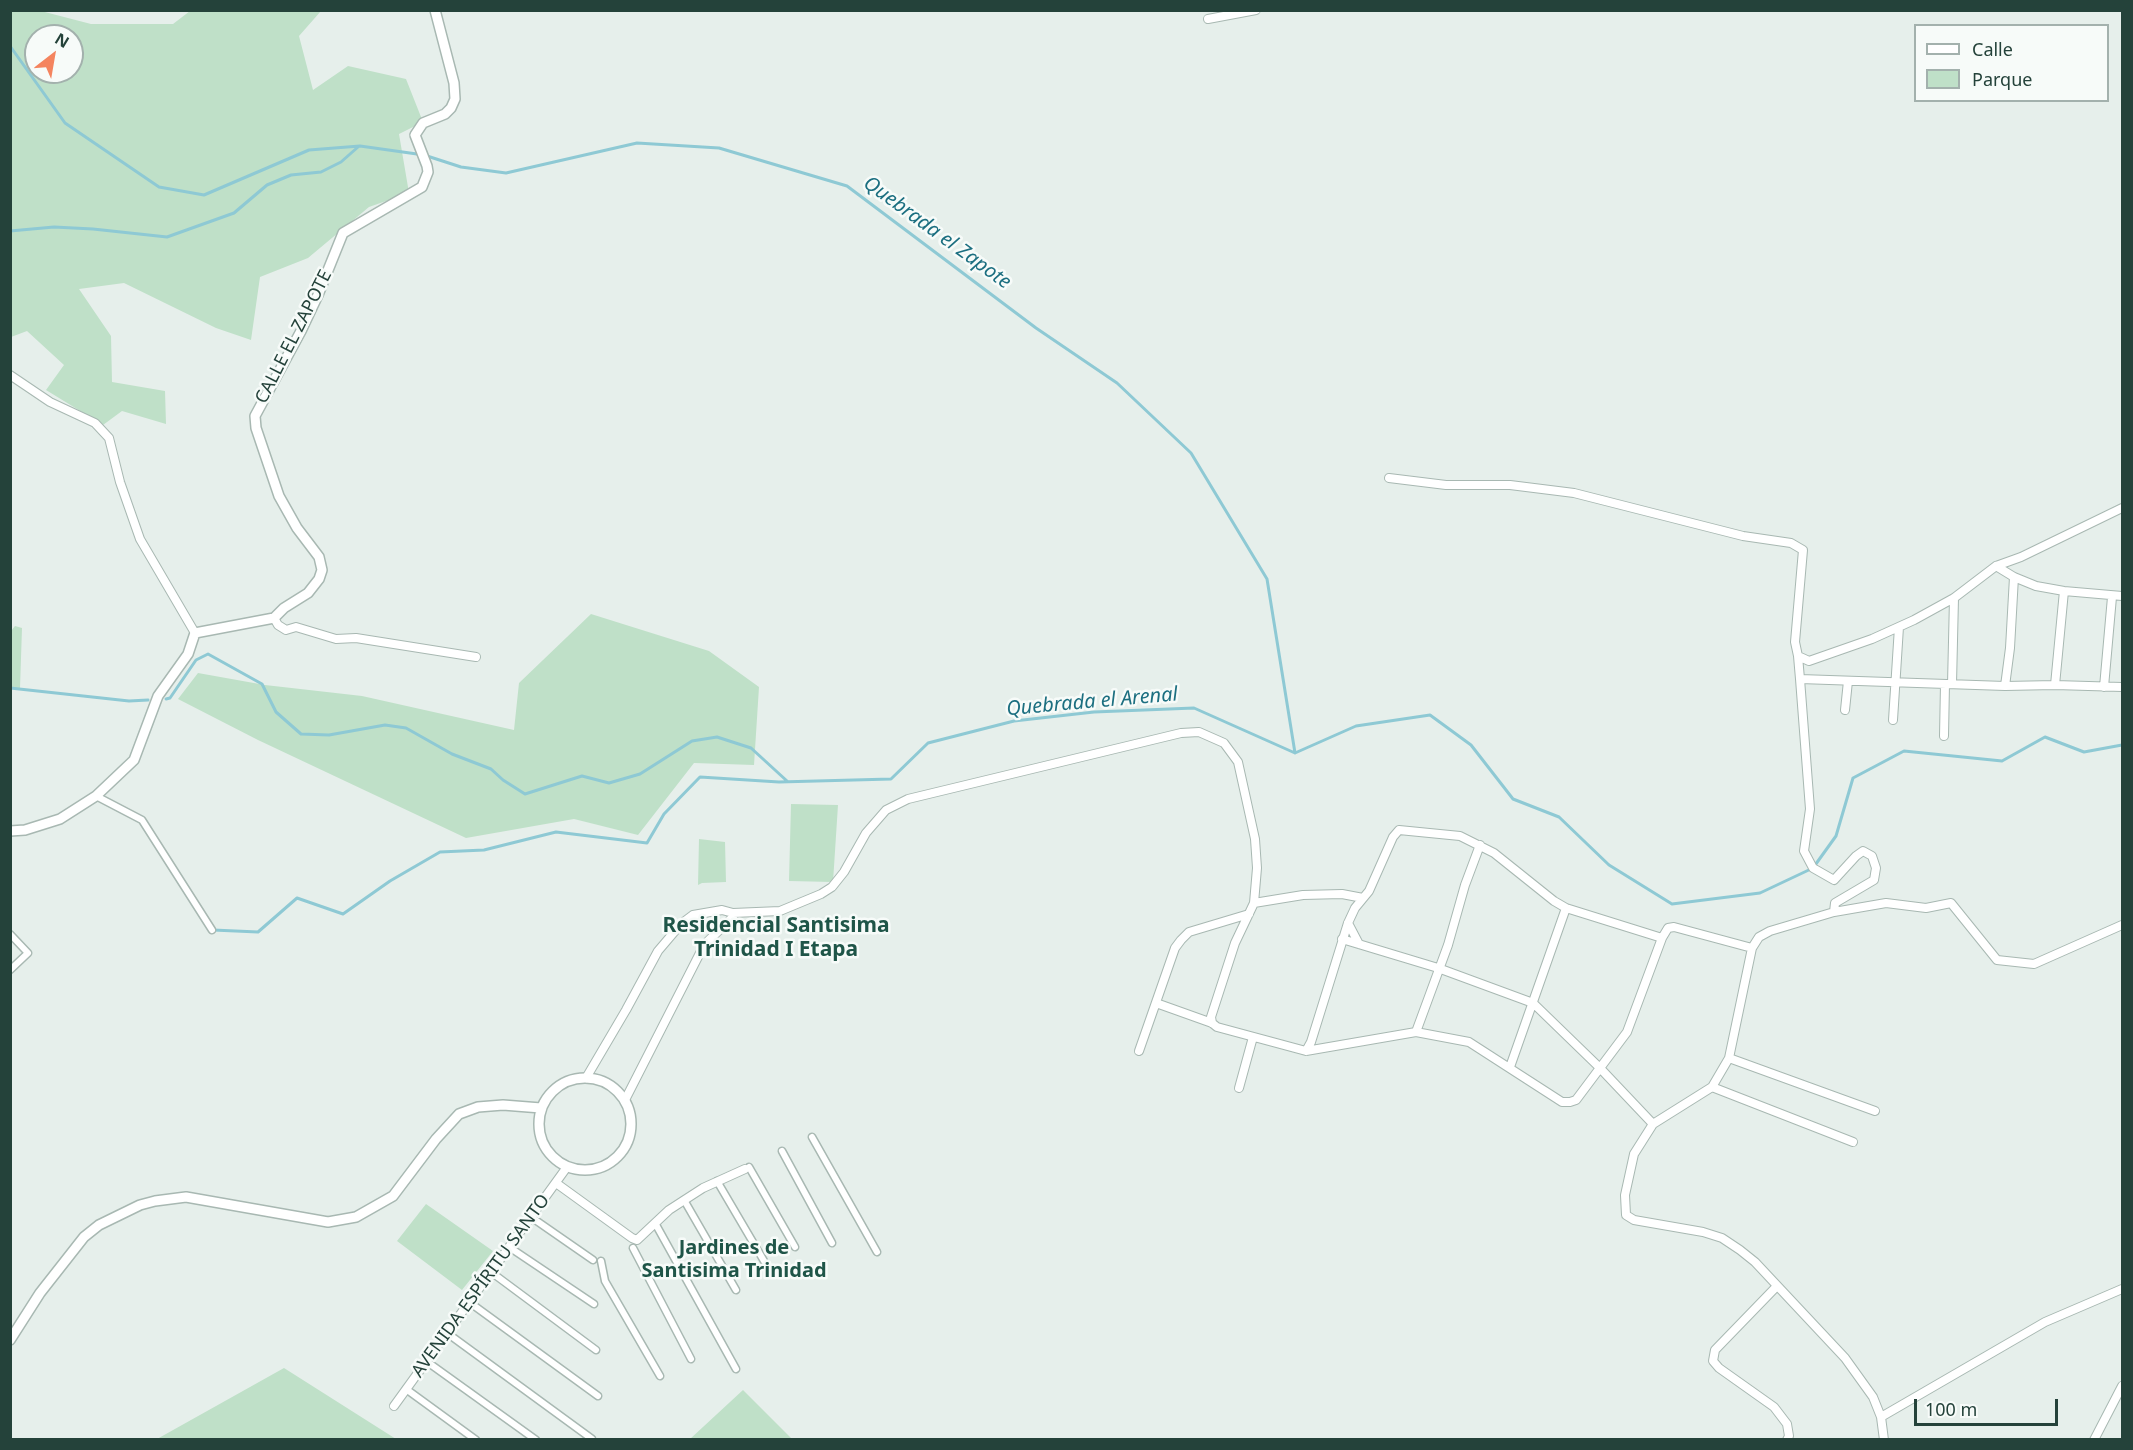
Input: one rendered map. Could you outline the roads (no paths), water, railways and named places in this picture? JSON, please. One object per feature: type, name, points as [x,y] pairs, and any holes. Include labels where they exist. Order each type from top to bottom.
[{"type":"street","name":"CALLE EL ZAPOTE","points":[[195,633],[274,618],[284,608],[308,592],[319,579],[322,570],[319,557],[297,528],[279,496],[256,428],[256,411],[301,331],[343,233],[423,187],[428,172],[415,135],[423,123],[445,114],[455,99],[454,83],[435,10]]},
{"type":"street","points":[[1208,19],[1256,10]]},
{"type":"street","points":[[10,375],[50,402],[95,423],[109,438],[120,482],[140,538],[195,633],[188,654],[158,696],[134,760],[96,796],[60,819],[24,830],[10,831]]},
{"type":"street","points":[[1389,478],[1446,485],[1510,485],[1574,494],[1733,534],[1791,543],[1803,550],[1795,642],[1810,809],[1804,851],[1814,868],[1834,880],[1863,851],[1872,856],[1876,868],[1874,880],[1835,903],[1834,912]]},
{"type":"street","points":[[1798,657],[1809,661],[1899,627],[1953,598],[1996,566],[2021,557],[2122,508]]},
{"type":"street","points":[[1996,566],[2014,578],[2036,586],[2112,597],[2122,596]]},
{"type":"street","points":[[2005,686],[2010,648],[2014,578]]},
{"type":"street","points":[[2055,685],[2064,591]]},
{"type":"street","points":[[2104,687],[2112,597]]},
{"type":"street","points":[[1944,736],[1953,598]]},
{"type":"street","points":[[274,618],[278,625],[286,630],[296,627],[336,639],[356,638],[476,657]]},
{"type":"street","points":[[1893,720],[1899,627]]},
{"type":"street","points":[[1800,679],[2005,686],[2122,687]]},
{"type":"street","points":[[1845,710],[1848,681]]},
{"type":"street","points":[[586,1078],[665,941],[693,915],[722,910],[733,913],[780,911],[821,894],[832,886],[844,872],[866,833],[886,810],[908,799],[1181,733],[1199,732],[1224,743],[1238,762],[1255,839],[1257,868],[1254,903],[1235,943],[1211,1017],[1212,1023]]},
{"type":"street","points":[[96,796],[142,820],[212,930]]},
{"type":"street","points":[[1306,1051],[1311,1042],[1348,923],[1369,891],[1392,837],[1399,830],[1460,836],[1494,853],[1566,908],[1662,938]]},
{"type":"street","points":[[1416,1032],[1448,945],[1465,885],[1480,845]]},
{"type":"street","points":[[1254,903],[1303,895],[1342,894],[1363,898]]},
{"type":"street","points":[[1884,1440],[1881,1417],[1873,1397],[1845,1358],[1755,1262],[1722,1238],[1703,1232],[1634,1221],[1626,1215],[1625,1195],[1634,1154],[1653,1124],[1712,1088],[1729,1058],[1752,948],[1759,938],[1770,931],[1834,912],[1886,903],[1926,908],[1951,903],[1997,960],[2034,964],[2122,925]]},
{"type":"street","points":[[1510,1067],[1566,908]]},
{"type":"street","points":[[625,1101],[708,940],[733,917],[733,913]]},
{"type":"street","points":[[1139,1051],[1175,948],[1181,940],[1189,932],[1249,914]]},
{"type":"street","points":[[1348,923],[1359,944]]},
{"type":"street","points":[[1156,1003],[1212,1023],[1217,1027],[1306,1051],[1416,1032],[1469,1042],[1562,1101],[1570,1102],[1576,1100],[1599,1066],[1627,1032],[1662,938],[1668,928],[1674,927],[1752,948]]},
{"type":"street","points":[[10,934],[28,953],[10,970]]},
{"type":"street","points":[[1342,939],[1438,968],[1533,1004],[1599,1066],[1653,1124]]},
{"type":"street","points":[[1239,1088],[1253,1037]]},
{"type":"street","points":[[1311,1042],[1317,1050]]},
{"type":"street","points":[[1729,1058],[1875,1111]]},
{"type":"street","points":[[586,1078],[601,1081],[614,1089],[625,1101],[631,1119],[627,1143],[621,1153],[604,1166],[585,1170],[567,1167],[555,1159],[543,1142],[538,1122],[541,1108],[552,1090],[562,1083],[586,1078]]},
{"type":"street","points":[[1712,1088],[1853,1142]]},
{"type":"street","points":[[10,1340],[40,1293],[84,1237],[99,1225],[140,1205],[186,1197],[328,1222],[356,1217],[393,1196],[436,1138],[459,1114],[478,1107],[503,1105],[541,1108]]},
{"type":"street","points":[[812,1137],[877,1252]]},
{"type":"street","points":[[782,1151],[832,1243]]},
{"type":"street","name":"AVENIDA ESPÍRITU SANTO","points":[[394,1406],[567,1167]]},
{"type":"street","points":[[556,1183],[638,1240],[669,1210],[684,1200],[717,1181],[747,1168],[795,1247]]},
{"type":"street","points":[[717,1181],[764,1261]]},
{"type":"street","points":[[684,1200],[736,1290]]},
{"type":"street","points":[[531,1218],[593,1260]]},
{"type":"street","points":[[655,1223],[736,1369]]},
{"type":"street","points":[[509,1247],[594,1304]]},
{"type":"street","points":[[633,1248],[691,1359]]},
{"type":"street","points":[[602,1261],[604,1281],[660,1376]]},
{"type":"street","points":[[491,1272],[596,1350]]},
{"type":"street","points":[[1777,1286],[1715,1350],[1713,1361],[1719,1368],[1774,1407],[1787,1424],[1789,1436],[1787,1440]]},
{"type":"street","points":[[1881,1417],[2045,1322],[2122,1289]]},
{"type":"street","points":[[469,1302],[598,1396]]},
{"type":"street","points":[[447,1333],[592,1438]]},
{"type":"street","points":[[426,1361],[536,1440]]},
{"type":"street","points":[[2094,1440],[2122,1386]]},
{"type":"street","points":[[406,1389],[476,1440]]},
{"type":"waterway","name":"Quebrada el Zapote","points":[[10,46],[65,123],[159,187],[204,195],[309,150],[360,146],[424,155],[461,167],[506,173],[637,143],[719,148],[847,186],[1036,328],[1117,383],[1191,453],[1267,579],[1295,753]]},
{"type":"waterway","points":[[10,231],[54,227],[167,237],[234,213],[267,185],[291,175],[321,172],[341,162],[358,147]]},
{"type":"waterway","points":[[166,699],[170,698],[196,660],[208,654],[262,684],[276,712],[301,734],[329,735],[385,725],[406,728],[452,754],[491,769],[525,794],[582,776],[609,783],[640,774],[692,741],[717,737],[751,748],[787,781]]},
{"type":"waterway","points":[[10,688],[129,701],[148,700]]},
{"type":"waterway","name":"Quebrada el Arenal","points":[[213,930],[258,932],[297,898],[343,914],[390,881],[440,852],[484,850],[556,832],[647,843],[664,814],[700,777],[779,782],[891,779],[928,743],[1014,721],[1094,712],[1194,708],[1295,753]]},
{"type":"waterway","points":[[1295,753],[1356,726],[1430,715],[1471,745],[1513,799],[1559,817],[1609,865],[1672,904],[1760,893],[1813,868],[1836,836],[1853,778],[1904,751],[2002,761],[2045,737],[2084,752],[2122,745]]},
{"type":"district","name":"Residencial Santisima Trinidad I Etapa","points":[[776,938]]},
{"type":"district","name":"Jardines de Santisima Trinidad","points":[[734,1260]]}]
